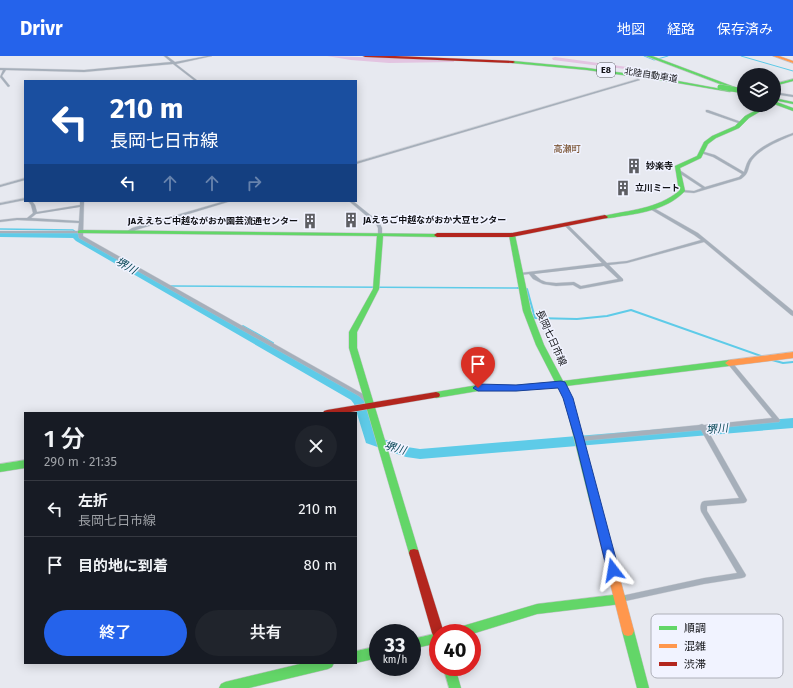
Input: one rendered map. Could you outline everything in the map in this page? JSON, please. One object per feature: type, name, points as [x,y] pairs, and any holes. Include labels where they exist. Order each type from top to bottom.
[{"type":"main road","name":"北陸自動車道","points":[[365,56],[402,59],[470,59],[526,62],[673,81]]},
{"type":"main road","name":"北陸自動車道","points":[[492,56],[592,68],[737,91]]},
{"type":"main road","name":"北陸自動車道","points":[[510,56],[611,69],[719,88]]},
{"type":"main road","points":[[775,56],[793,62]]},
{"type":"main road","points":[[654,58],[737,89]]},
{"type":"main road","points":[[781,83],[793,80]]},
{"type":"main road","points":[[784,100],[793,110]]},
{"type":"main road","points":[[80,232],[512,235],[652,208],[675,198],[682,191],[677,167],[699,157],[707,142],[718,134],[737,127],[747,117],[756,112]]},
{"type":"main road","points":[[380,235],[376,289],[356,325],[352,340],[370,406],[435,624]]},
{"type":"main road","name":"長岡七日市線","points":[[512,235],[527,312],[551,366],[568,398],[580,439],[643,688]]},
{"type":"main road","points":[[333,412],[478,388],[516,388],[561,384],[793,354]]},
{"type":"main road","points":[[0,468],[24,464]]},
{"type":"main road","points":[[481,626],[537,609],[620,599]]},
{"type":"main road","points":[[357,657],[369,654]]},
{"type":"main road","points":[[225,688],[324,664]]},
{"type":"main road","points":[[451,676],[455,688]]},
{"type":"street","points":[[165,56],[195,80]]},
{"type":"street","points":[[0,69],[75,71],[175,63],[211,56]]},
{"type":"street","points":[[5,69],[0,76],[8,86]]},
{"type":"street","points":[[357,163],[639,80]]},
{"type":"street","points":[[707,111],[742,123]]},
{"type":"street","points":[[682,191],[690,192],[740,178],[745,174],[752,159],[774,142],[793,134]]},
{"type":"street","points":[[702,152],[714,156],[745,174]]},
{"type":"street","points":[[677,170],[704,188]]},
{"type":"street","points":[[0,186],[24,179]]},
{"type":"street","points":[[0,204],[24,198]]},
{"type":"street","points":[[31,202],[35,213]]},
{"type":"street","points":[[82,202],[80,235],[84,239],[361,396],[370,406]]},
{"type":"street","points":[[128,232],[226,202]]},
{"type":"street","points":[[351,202],[378,223],[380,235]]},
{"type":"street","points":[[27,220],[35,213],[82,206]]},
{"type":"street","points":[[652,208],[684,226],[704,241],[793,314]]},
{"type":"street","points":[[0,221],[27,220],[81,222]]},
{"type":"street","points":[[530,273],[536,280],[552,286],[574,283],[580,288],[621,280],[566,225]]},
{"type":"street","points":[[0,232],[80,232]]},
{"type":"street","points":[[520,274],[627,262],[704,241]]},
{"type":"street","points":[[580,439],[702,426],[777,420],[729,362]]},
{"type":"street","points":[[620,599],[704,581],[742,575],[704,511],[704,504],[744,500],[702,426]]},
{"type":"shaded area","points":[[327,56],[454,60],[454,62],[389,63],[351,60]]},
{"type":"shaded area","points":[[555,57],[656,71],[657,73],[553,60],[552,58]]},
{"type":"waterway","points":[[644,56],[654,60],[668,56]]},
{"type":"waterway","points":[[741,56],[793,71]]},
{"type":"waterway","points":[[0,229],[73,230],[76,232]]},
{"type":"waterway","name":"堺川","points":[[0,234],[76,235],[79,239],[355,397],[360,402],[371,440],[406,452],[420,454],[793,423]]},
{"type":"waterway","points":[[171,286],[520,288],[518,288]]},
{"type":"waterway","points":[[525,289],[527,289],[535,318],[577,319],[607,316],[631,310],[764,357]]},
{"type":"waterway","points":[[243,326],[273,343]]},
{"type":"waterway","points":[[772,360],[783,363],[793,362]]},
{"type":"traffic: fast","points":[[648,56],[737,89]]},
{"type":"traffic: fast","points":[[513,62],[587,69],[673,81]]},
{"type":"traffic: fast","points":[[667,80],[730,91]]},
{"type":"traffic: fast","points":[[781,83],[793,80]]},
{"type":"traffic: fast","points":[[720,87],[737,90]]},
{"type":"traffic: fast","points":[[781,100],[793,103]]},
{"type":"traffic: fast","points":[[781,105],[793,110]]},
{"type":"traffic: fast","points":[[605,217],[646,210],[665,203],[674,197],[682,191],[677,167],[699,157],[706,143],[714,137],[737,127],[747,117],[756,112]]},
{"type":"traffic: fast","points":[[80,232],[437,235]]},
{"type":"traffic: fast","points":[[380,235],[376,289],[353,332],[353,348],[414,553]]},
{"type":"traffic: fast","points":[[512,235],[527,311],[540,345],[568,398],[595,503]]},
{"type":"traffic: fast","points":[[436,395],[478,388],[516,388],[561,384],[729,363]]},
{"type":"traffic: fast","points":[[0,468],[24,464]]},
{"type":"traffic: fast","points":[[481,626],[537,609],[621,599]]},
{"type":"traffic: fast","points":[[628,631],[643,688]]},
{"type":"traffic: fast","points":[[421,642],[429,640]]},
{"type":"traffic: fast","points":[[357,657],[369,654]]},
{"type":"traffic: fast","points":[[225,688],[324,664]]},
{"type":"traffic: fast","points":[[452,676],[455,688]]},
{"type":"traffic: slow","points":[[775,56],[793,62]]},
{"type":"traffic: slow","points":[[729,363],[793,355]]},
{"type":"traffic: slow","points":[[595,503],[628,631]]},
{"type":"traffic: jam","points":[[365,56],[513,62]]},
{"type":"traffic: jam","points":[[437,235],[512,235],[605,217]]},
{"type":"traffic: jam","points":[[333,412],[436,395]]},
{"type":"traffic: jam","points":[[414,553],[435,624]]},
{"type":"place","name":"妙楽寺","points":[[634,166]]},
{"type":"place","name":"立川ミート","points":[[623,188]]},
{"type":"place","name":"JAえちご中越ながおか大豆センター","points":[[351,220]]},
{"type":"place","name":"JAええちご中越ながおか園芸流通センター","points":[[310,221]]},
{"type":"district","name":"高瀬町","points":[[567,149]]},
{"type":"route","points":[[478,388],[516,388],[561,384],[568,398],[580,439],[613,570]]}]
